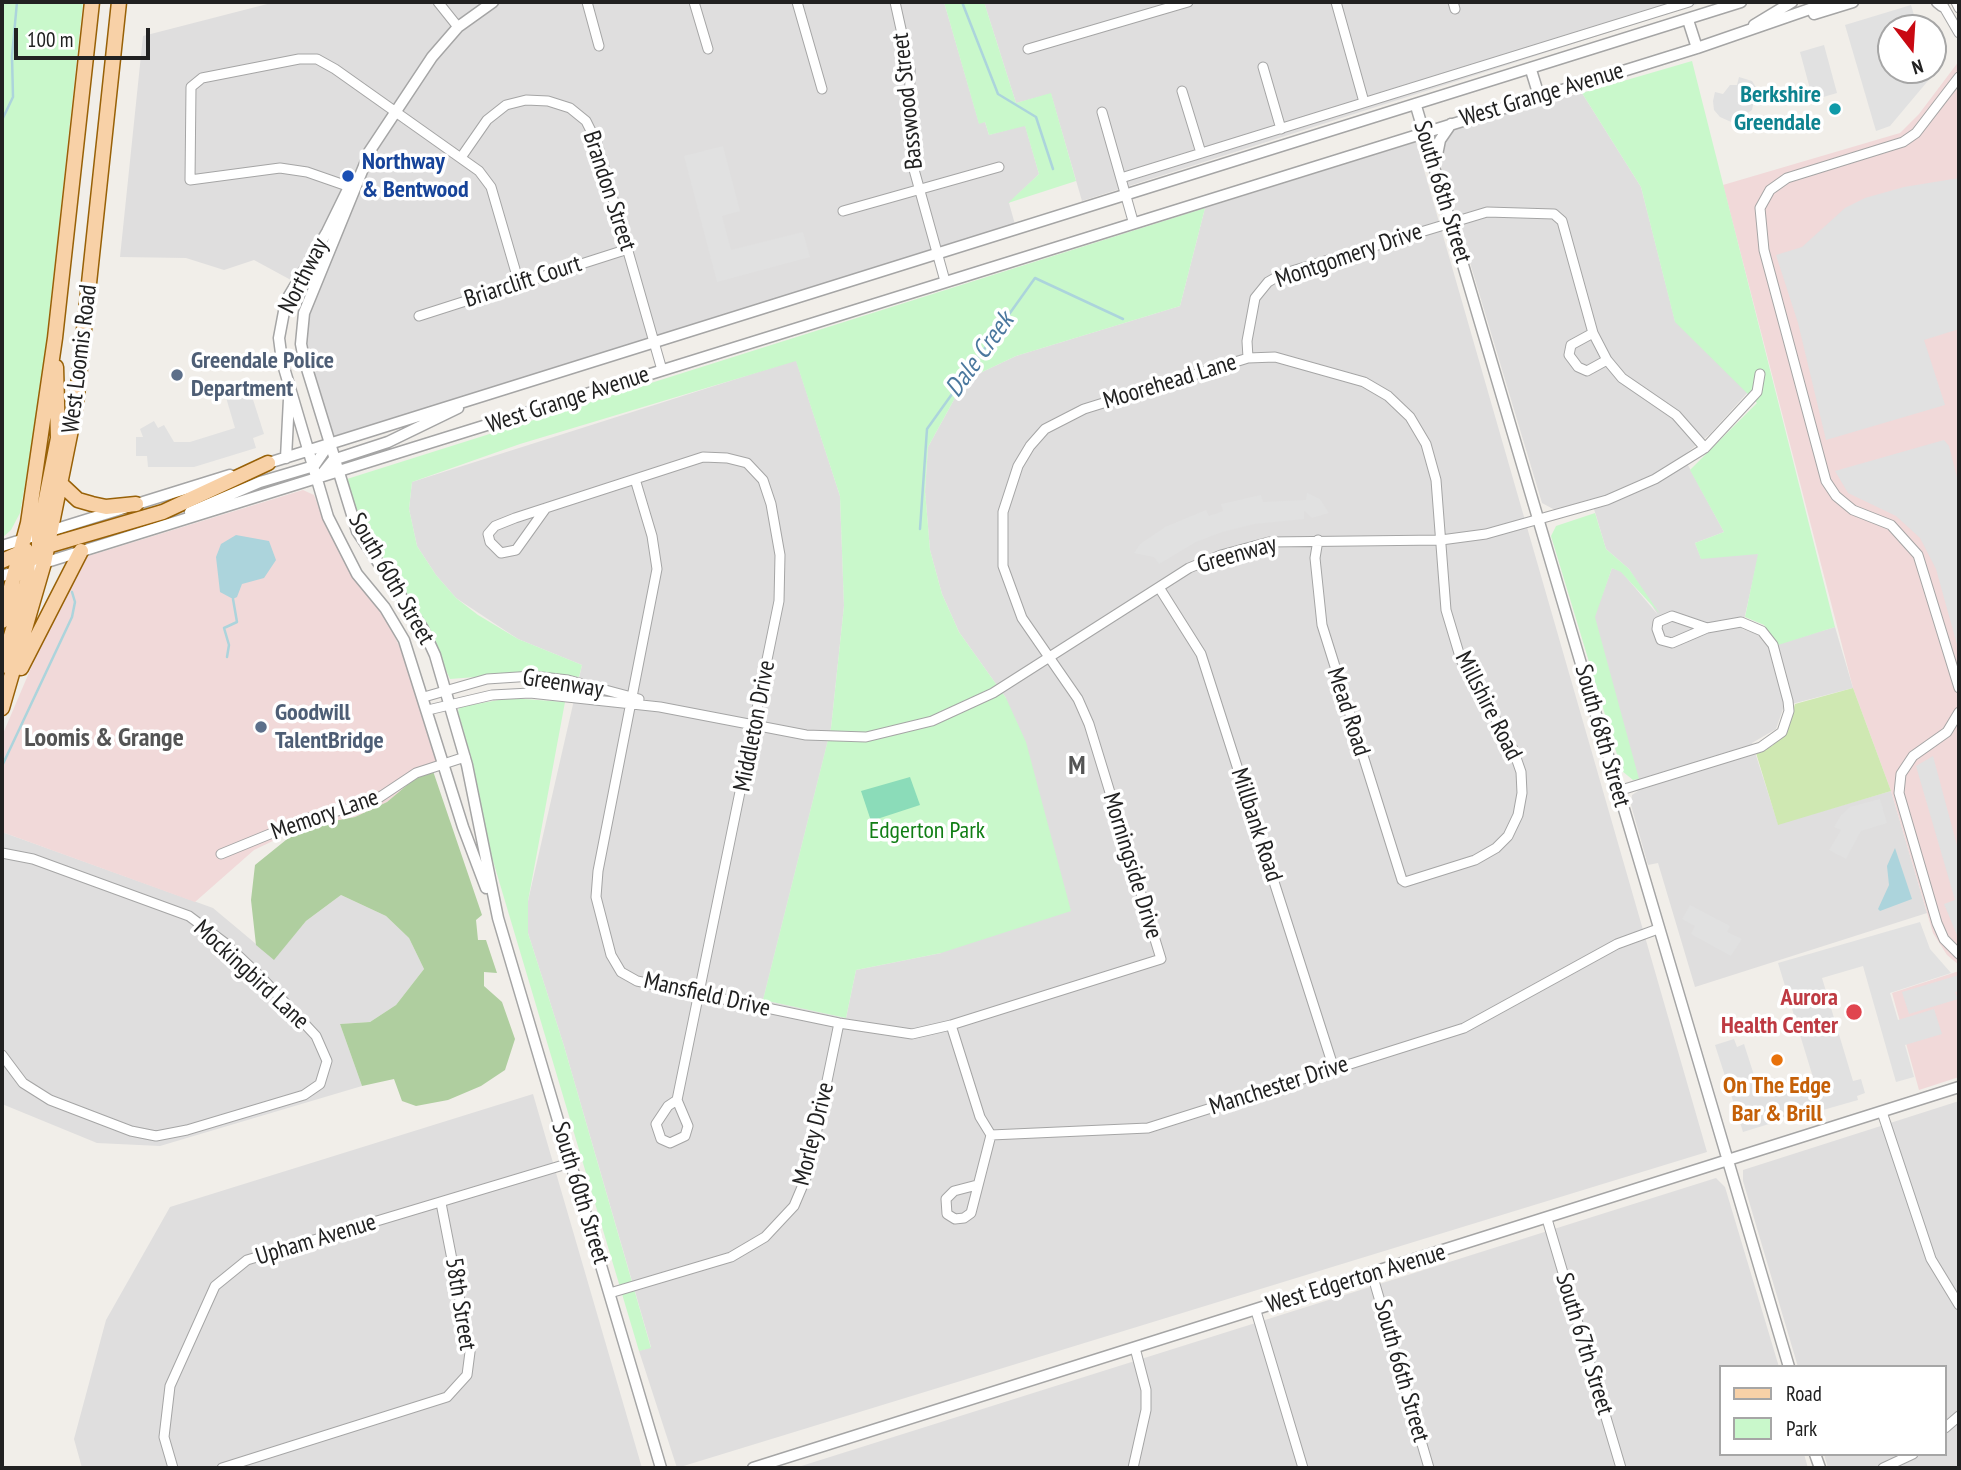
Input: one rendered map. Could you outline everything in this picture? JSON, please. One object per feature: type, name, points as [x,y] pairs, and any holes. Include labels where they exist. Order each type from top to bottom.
[{"type":"main road","name":"West Loomis Road","points":[[4,701],[58,438],[55,338],[93,2]]},
{"type":"main road","name":"West Loomis Road","points":[[2,621],[62,485],[80,367],[119,2]]},
{"type":"main road","points":[[90,29],[116,32]]},
{"type":"main road","points":[[2,561],[163,512],[268,463]]},
{"type":"main road","points":[[62,485],[78,500],[92,505],[106,507],[136,504]]},
{"type":"main road","points":[[2,666],[34,551]]},
{"type":"main road","points":[[4,701],[81,551]]},
{"type":"street","points":[[438,2],[458,27]]},
{"type":"street","name":"Northway","points":[[310,450],[288,383],[279,338],[286,301],[393,111],[432,57],[458,27],[493,2]]},
{"type":"street","points":[[587,2],[599,46]]},
{"type":"street","points":[[694,2],[708,49]]},
{"type":"street","points":[[797,2],[822,89]]},
{"type":"street","name":"Basswood Street","points":[[895,2],[908,57],[909,138],[919,190],[945,281]]},
{"type":"street","points":[[1028,49],[1188,2]]},
{"type":"street","points":[[1336,2],[1364,102]]},
{"type":"street","name":"West Grange Avenue","points":[[1121,178],[1689,2]]},
{"type":"street","name":"West Grange Avenue","points":[[2,576],[34,551],[136,504],[656,340],[1416,106],[1741,2]]},
{"type":"street","points":[[1743,33],[1792,2]]},
{"type":"street","points":[[1775,21],[1808,2]]},
{"type":"street","name":"West Grange Avenue","points":[[2,546],[34,551],[81,551],[155,529],[1133,221],[1697,48],[1830,2]]},
{"type":"street","points":[[1775,21],[1853,2]]},
{"type":"street","points":[[1956,2],[1959,8]]},
{"type":"street","points":[[1940,3],[1959,33]]},
{"type":"street","points":[[1688,20],[1697,48]]},
{"type":"street","points":[[1525,52],[1539,96]]},
{"type":"street","points":[[352,187],[307,172],[280,168],[190,180],[191,87],[202,78],[317,59],[462,156],[480,171],[491,187],[519,283]]},
{"type":"street","points":[[1263,67],[1281,129]]},
{"type":"street","points":[[1959,77],[1916,133],[1903,142],[1787,178],[1770,190],[1760,208],[1760,230],[1826,481],[1836,496],[1853,510],[1891,525],[1918,555],[1959,688]]},
{"type":"street","points":[[1182,91],[1201,153]]},
{"type":"street","name":"Brandon Street","points":[[462,156],[488,120],[506,105],[526,100],[548,101],[570,108],[586,121],[597,143],[656,340],[662,370]]},
{"type":"street","name":"South 68th Street","points":[[1416,106],[1788,1365]]},
{"type":"street","points":[[1102,112],[1121,178],[1123,195],[1133,221]]},
{"type":"street","points":[[1435,166],[1440,140],[1451,123]]},
{"type":"street","points":[[843,211],[999,167]]},
{"type":"street","name":"Northway","points":[[329,444],[304,359],[301,329],[304,313],[352,187]]},
{"type":"street","name":"Montgomery Drive","points":[[1248,358],[1247,341],[1255,298],[1268,282],[1282,274],[1487,212],[1554,214],[1562,221],[1593,333],[1607,360],[1622,377],[1676,415],[1704,448]]},
{"type":"street","name":"Briarclift Court","points":[[419,316],[628,249]]},
{"type":"street","points":[[1593,333],[1571,345],[1569,355],[1578,367],[1587,371],[1607,360]]},
{"type":"street","name":"Moorehead Lane","points":[[1051,659],[1022,618],[1003,566],[1003,512],[1018,466],[1030,446],[1064,417],[1248,358],[1275,357],[1364,382],[1388,396],[1410,417],[1426,444],[1436,480],[1441,540]]},
{"type":"street","name":"Greenway","points":[[424,697],[486,679],[533,676],[568,680],[633,701],[755,726],[806,735],[866,737],[932,721],[993,693],[1051,659],[1189,568],[1221,555],[1269,542],[1441,540],[1486,534],[1540,522],[1607,500],[1655,479],[1704,448],[1757,392],[1760,374]]},
{"type":"street","points":[[286,458],[290,408],[288,383]]},
{"type":"street","points":[[317,480],[334,460],[388,442],[492,392]]},
{"type":"street","points":[[155,529],[243,488],[314,466],[329,444]]},
{"type":"street","name":"South 60th Street","points":[[329,444],[357,531],[423,629],[435,655],[465,757],[498,918]]},
{"type":"street","name":"South 60th Street","points":[[310,450],[317,480],[340,546],[395,622],[424,697],[463,827],[498,918],[661,1468]]},
{"type":"street","name":"Middleton Drive","points":[[635,479],[703,457],[727,458],[747,463],[763,480],[771,504],[780,555],[779,601],[701,994],[677,1100]]},
{"type":"street","points":[[546,508],[516,550],[501,553],[490,542],[488,534],[495,526],[546,508],[635,479]]},
{"type":"street","name":"Mansfield Drive","points":[[635,479],[652,536],[657,569],[598,871],[596,897],[611,955],[621,972],[637,981],[839,1023],[912,1034],[951,1025],[1161,959]]},
{"type":"street","name":"Mead Road","points":[[1318,540],[1315,558],[1322,625],[1402,880]]},
{"type":"street","name":"Millshire Road","points":[[1402,880],[1405,882],[1475,860],[1496,848],[1508,836],[1518,815],[1522,793],[1521,772],[1513,749],[1461,660],[1446,610],[1441,540]]},
{"type":"street","name":"Millbank Road","points":[[1160,589],[1201,654],[1334,1069]]},
{"type":"street","points":[[1618,790],[1761,747],[1782,732],[1789,711],[1788,701],[1768,637],[1754,625],[1741,622],[1707,628],[1672,643],[1661,640],[1657,629],[1658,622],[1672,616],[1707,628]]},
{"type":"street","name":"Morningside Drive","points":[[1051,659],[1078,699],[1089,724],[1161,959]]},
{"type":"street","name":"Greenway","points":[[428,710],[512,693],[633,701]]},
{"type":"street","points":[[1959,712],[1947,732],[1913,756],[1901,774],[1899,793],[1937,923],[1944,939],[1959,954]]},
{"type":"street","name":"Memory Lane","points":[[221,854],[309,818],[371,803],[416,773],[465,757]]},
{"type":"street","name":"Mockingbird Lane","points":[[2,853],[33,859],[189,916],[225,943],[262,978],[316,1036],[327,1061],[320,1084],[304,1094],[187,1130],[156,1136],[131,1131],[50,1100],[23,1083],[2,1055]]},
{"type":"street","name":"Manchester Drive","points":[[991,1135],[1148,1128],[1464,1028],[1617,944],[1658,929]]},
{"type":"street","name":"Morley Drive","points":[[610,1293],[731,1257],[765,1237],[794,1206],[808,1173],[839,1023]]},
{"type":"street","points":[[951,1025],[980,1117],[991,1135],[987,1161],[976,1185]]},
{"type":"street","name":"West Edgerton Avenue","points":[[753,1468],[1959,1087]]},
{"type":"street","points":[[677,1100],[688,1126],[685,1136],[670,1143],[661,1139],[656,1124],[668,1106],[677,1100]]},
{"type":"street","points":[[1882,1112],[1931,1259],[1959,1305]]},
{"type":"street","name":"Upham Avenue","points":[[173,1468],[164,1437],[170,1386],[215,1286],[247,1260],[570,1163]]},
{"type":"street","name":"58th Street","points":[[222,1468],[447,1397],[467,1376],[470,1352],[441,1203]]},
{"type":"street","name":"South 67th Street","points":[[1547,1219],[1621,1468]]},
{"type":"street","name":"South 66th Street","points":[[1372,1274],[1429,1468]]},
{"type":"street","points":[[1256,1311],[1303,1468]]},
{"type":"street","points":[[1133,1468],[1146,1410],[1146,1390],[1135,1349]]},
{"type":"street","points":[[1883,1468],[1909,1456]]},
{"type":"shaded area","points":[[275,2],[944,2],[979,123],[985,122],[989,135],[1025,125],[1039,174],[1009,203],[1016,228],[329,444],[301,344],[313,292],[254,260],[224,270],[186,258],[120,257],[143,36]]},
{"type":"shaded area","points":[[984,2],[1704,2],[1082,201],[1051,94],[1016,103]]},
{"type":"shaded area","points":[[1911,5],[1914,14],[1881,14]]},
{"type":"shaded area","points":[[1877,15],[1877,84],[1925,84],[1890,126],[1876,131],[1845,25]]},
{"type":"shaded area","points":[[1824,45],[1837,93],[1813,100],[1800,52]]},
{"type":"shaded area","points":[[1959,61],[1959,965],[1947,955],[1933,933],[1891,791],[1853,688],[1723,185],[1900,133],[1919,114],[1942,84],[1947,84],[1947,77]]},
{"type":"shaded area","points":[[1739,77],[1752,81],[1762,97],[1754,100],[1752,110],[1742,117],[1743,124],[1738,125],[1720,117],[1714,110],[1713,101],[1715,92],[1723,94],[1730,85],[1737,85]]},
{"type":"shaded area","points":[[1582,93],[1641,187],[1675,321],[1748,392],[1710,434],[1683,456],[1724,532],[1695,543],[1701,558],[1759,553],[1742,629],[1757,634],[1768,647],[1835,627],[1853,688],[1784,706],[1776,729],[1752,743],[1778,824],[1891,791],[1927,913],[1695,987],[1658,863],[1648,865],[1631,805],[1632,795],[1641,789],[1594,617],[1612,568],[1621,571],[1658,615],[1629,569],[1606,549],[1591,499],[1555,510],[1542,503],[1441,166],[1441,148],[1451,131],[1553,99]]},
{"type":"shaded area","points":[[1416,142],[1707,1152],[677,1468],[639,1351],[651,1347],[564,1046],[528,933],[528,901],[582,665],[518,639],[456,598],[436,575],[417,546],[409,509],[412,482],[796,360],[840,496],[844,606],[831,728],[763,1000],[846,1018],[856,970],[941,953],[1006,698],[959,632],[942,594],[930,550],[925,491],[928,447],[956,396],[980,373],[1016,356],[1180,306],[1205,208]]},
{"type":"shaded area","points":[[723,146],[740,211],[722,216],[731,250],[803,232],[810,257],[717,282],[684,156]]},
{"type":"shaded area","points":[[1959,178],[1959,329],[1924,340],[1945,405],[1826,440],[1798,323],[1776,255],[1802,247],[1845,208],[1865,198],[1904,187]]},
{"type":"shaded area","points":[[249,387],[264,434],[253,438],[256,448],[194,467],[148,467],[147,456],[136,456],[136,437],[143,437],[140,429],[154,421],[158,428],[164,425],[174,442],[190,442],[235,428],[225,394]]},
{"type":"shaded area","points":[[1944,440],[1949,446],[1959,485],[1959,652],[1936,569],[1920,538],[1896,516],[1848,493],[1835,471]]},
{"type":"shaded area","points":[[303,490],[314,495],[327,529],[357,581],[387,621],[406,660],[439,769],[413,780],[387,802],[355,817],[302,827],[254,850],[195,902],[2,832],[2,736],[57,607],[85,557]]},
{"type":"shaded area","points":[[1307,493],[1320,499],[1329,513],[1312,518],[1304,511],[1304,519],[1254,524],[1222,532],[1196,542],[1159,564],[1154,557],[1134,553],[1140,544],[1165,527],[1206,510],[1209,516],[1223,511],[1221,504],[1261,495],[1263,502],[1306,500]]},
{"type":"shaded area","points":[[1933,756],[1959,853],[1959,940],[1944,904],[1955,900],[1916,766]]},
{"type":"shaded area","points":[[1880,799],[1887,823],[1861,831],[1846,859],[1829,850],[1841,830],[1834,827],[1841,815],[1850,807]]},
{"type":"shaded area","points":[[2,832],[213,908],[274,959],[306,921],[341,895],[386,916],[409,938],[424,969],[396,1005],[370,1022],[340,1024],[362,1086],[160,1146],[97,1143],[2,1104]]},
{"type":"shaded area","points":[[1690,905],[1730,926],[1727,932],[1742,939],[1731,956],[1691,934],[1695,926],[1682,919]]},
{"type":"shaded area","points":[[1920,922],[1930,949],[1951,973],[1890,993],[1898,1020],[1934,1009],[1942,1034],[1905,1045],[1914,1077],[1896,1082],[1863,966],[1822,978],[1853,1081],[1861,1079],[1865,1093],[1857,1096],[1858,1100],[1823,1110],[1778,963]]},
{"type":"shaded area","points":[[1959,971],[1959,1077],[1919,1090],[1892,993]]},
{"type":"shaded area","points":[[1959,975],[1959,991],[1955,992],[1958,999],[1909,1014],[1902,992]]},
{"type":"shaded area","points":[[1734,1039],[1737,1047],[1744,1044],[1761,1097],[1812,1082],[1821,1108],[1743,1132],[1715,1045]]},
{"type":"shaded area","points":[[533,1094],[642,1468],[82,1468],[74,1439],[106,1320],[170,1207]]},
{"type":"shaded area","points":[[1959,1101],[1959,1468],[1828,1468],[1825,1456],[1947,1456],[1947,1365],[1797,1365],[1743,1181],[1743,1170]]},
{"type":"shaded area","points":[[1716,1178],[1725,1187],[1778,1365],[1720,1365],[1720,1456],[1805,1456],[1808,1468],[795,1468]]},
{"type":"green space","points":[[2,2],[83,2],[46,344],[30,455],[20,513],[11,530],[2,538]]},
{"type":"green space","points":[[944,2],[984,2],[1016,103],[1051,93],[1076,181],[1008,203],[1039,174],[1025,126],[989,135],[985,122],[979,124]]},
{"type":"green space","points":[[1692,61],[1835,627],[1778,645],[1764,625],[1745,617],[1758,554],[1701,559],[1695,543],[1724,532],[1690,470],[1757,403],[1675,322],[1641,187],[1582,93]]},
{"type":"green space","name":"Edgerton Park","points":[[1205,208],[1180,306],[1016,356],[980,373],[956,396],[928,447],[925,491],[930,550],[942,594],[959,632],[1006,698],[1026,742],[1071,911],[941,953],[856,970],[846,1018],[763,1000],[831,728],[844,606],[840,496],[796,361],[520,444],[412,482],[409,509],[417,546],[436,575],[456,598],[478,615],[518,639],[582,665],[579,677],[540,672],[450,679],[417,608],[361,524],[347,479]]},
{"type":"green space","points":[[1595,513],[1606,549],[1629,569],[1660,614],[1621,572],[1612,568],[1595,617],[1639,779],[1633,780],[1622,771],[1551,536],[1556,526]]},
{"type":"green space","points":[[1853,688],[1891,791],[1778,825],[1756,753],[1772,746],[1786,732],[1795,704]]},
{"type":"green space","points":[[510,698],[565,702],[528,901],[528,933],[564,1046],[651,1348],[639,1351],[488,844],[473,764],[458,712],[459,707]]},
{"type":"green space","points":[[433,771],[482,915],[476,920],[478,940],[486,940],[497,973],[484,972],[484,986],[502,1002],[515,1039],[505,1070],[481,1086],[448,1100],[416,1106],[402,1101],[394,1079],[362,1086],[340,1024],[370,1022],[396,1005],[424,969],[409,938],[386,916],[341,895],[306,921],[274,960],[256,945],[251,900],[255,865],[302,827],[355,817],[387,802],[413,780]]},
{"type":"green space","points":[[910,777],[920,805],[871,821],[861,791]]},
{"type":"water","points":[[236,535],[269,541],[276,560],[264,578],[242,584],[237,597],[233,599],[220,592],[216,557],[221,544]]},
{"type":"water","points":[[1895,848],[1912,899],[1880,911],[1878,909],[1889,885],[1887,866]]},
{"type":"waterway","name":"Dale Creek","points":[[2,120],[13,97],[12,56],[17,2]]},
{"type":"waterway","name":"Dale Creek","points":[[962,2],[998,94],[1036,117],[1053,169]]},
{"type":"waterway","name":"Dale Creek","points":[[920,529],[927,429],[1035,278],[1123,319]]},
{"type":"waterway","points":[[2,766],[72,617],[75,602],[72,592]]},
{"type":"waterway","points":[[227,657],[229,645],[224,628],[237,622],[233,599]]},
{"type":"place","name":"Berkshire Greendale","points":[[1835,109]]},
{"type":"place","name":"Northway & Bentwood","points":[[348,176]]},
{"type":"place","name":"Greendale Police Department","points":[[177,375]]},
{"type":"place","name":"Goodwill TalentBridge","points":[[261,727]]},
{"type":"place","name":"Aurora Health Center","points":[[1854,1012]]},
{"type":"place","name":"On The Edge Bar & Brill","points":[[1777,1060]]},
{"type":"district","name":"Loomis & Grange","points":[[104,739]]},
{"type":"district","name":"M","points":[[1077,767]]}]
